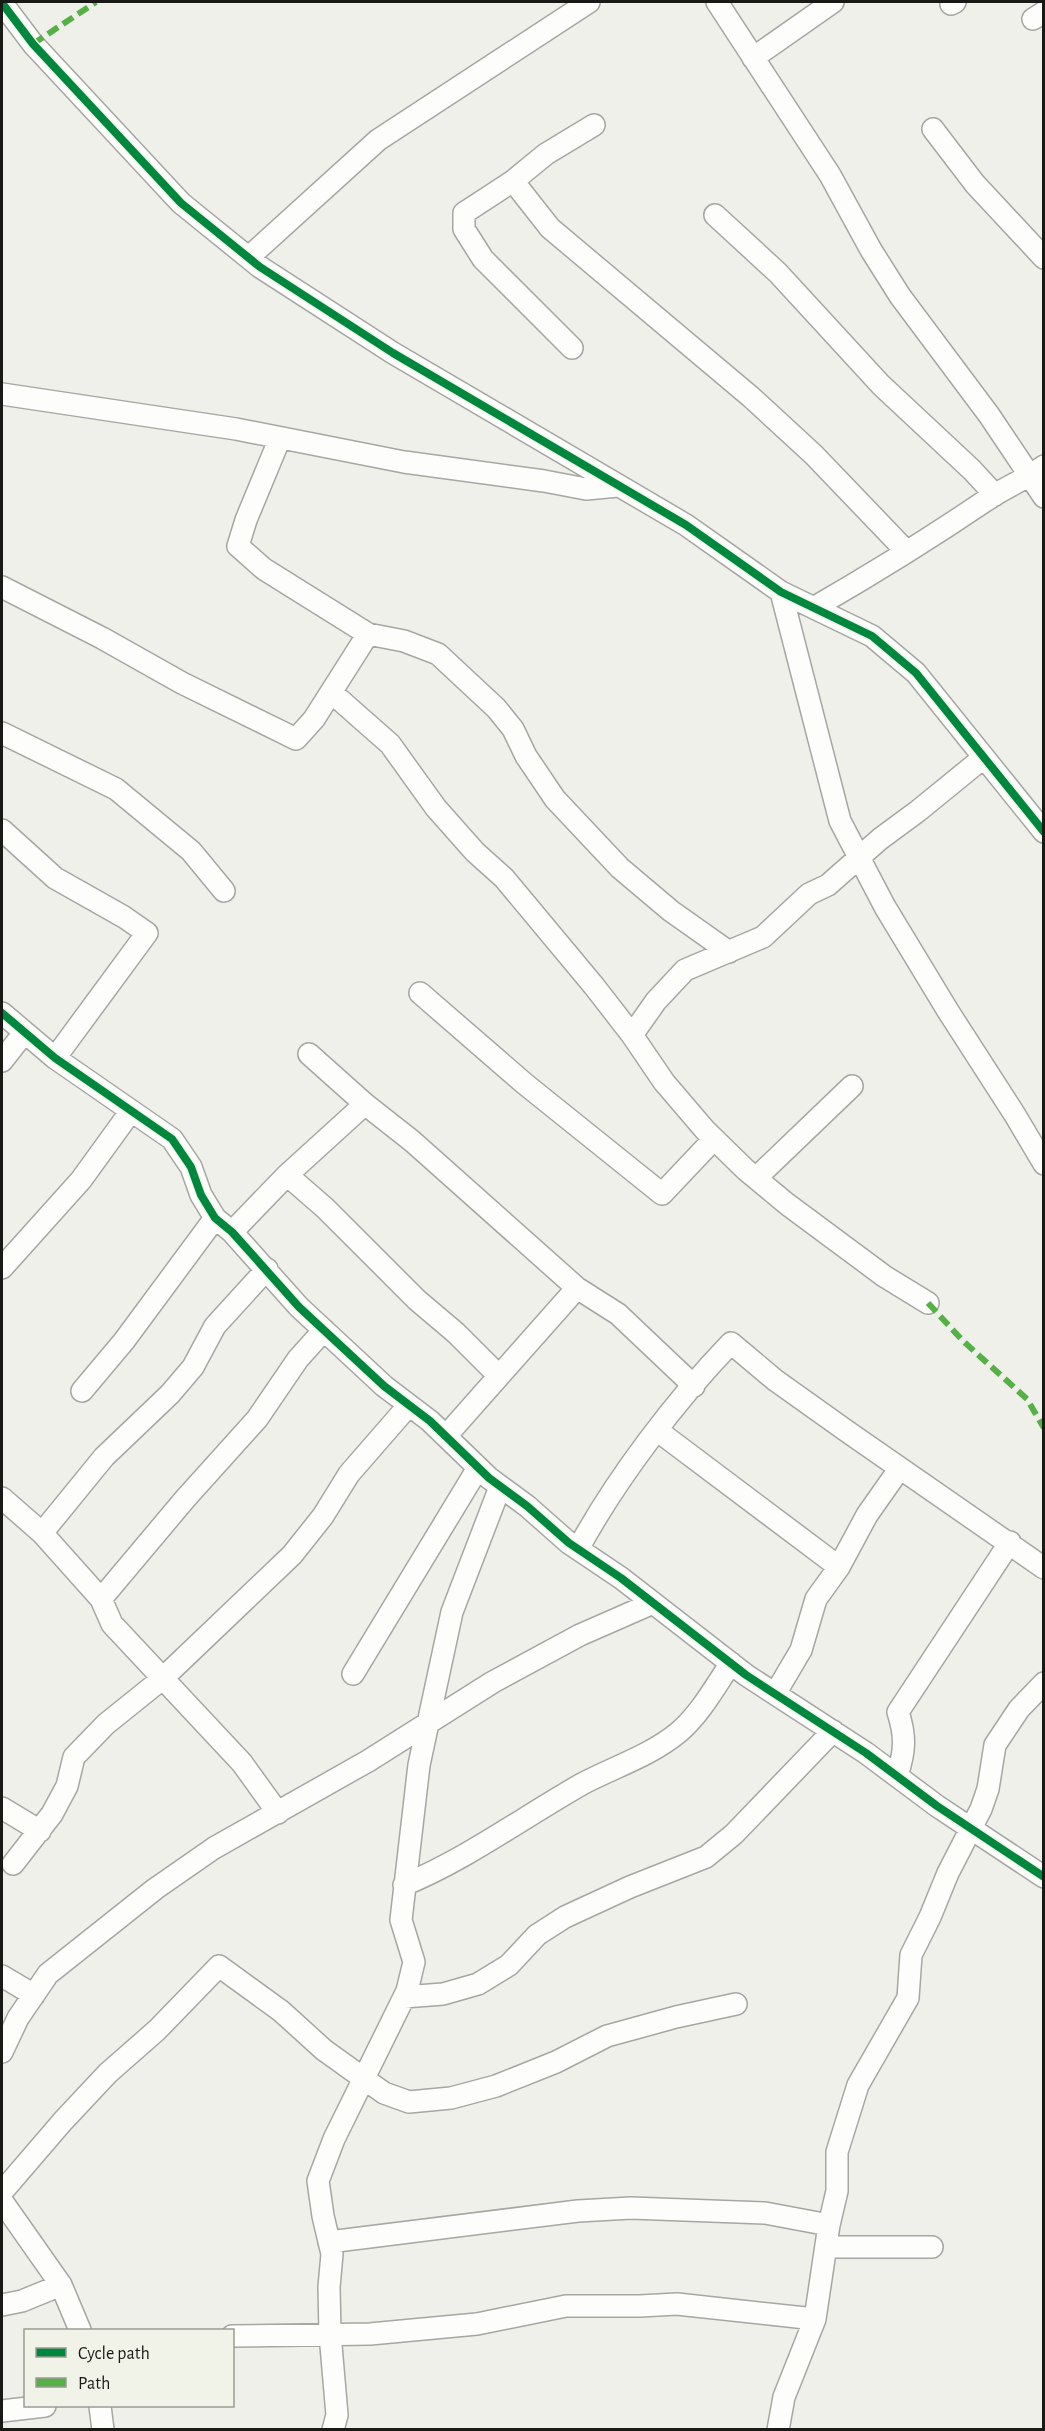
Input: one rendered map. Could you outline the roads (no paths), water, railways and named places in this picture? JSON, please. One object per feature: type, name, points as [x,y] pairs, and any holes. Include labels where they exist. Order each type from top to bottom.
[{"type":"street","points":[[249,257],[378,140],[589,2]]},
{"type":"street","points":[[717,2],[830,175],[871,250],[900,296],[989,415],[1037,471],[1044,498]]},
{"type":"street","points":[[753,58],[833,2]]},
{"type":"street","points":[[2,3],[33,44],[181,203],[249,257],[393,353],[686,525],[781,592],[872,636],[916,673],[1044,832]]},
{"type":"street","points":[[572,348],[483,259],[464,229],[464,213],[513,181],[546,154],[594,125]]},
{"type":"street","points":[[933,129],[975,184],[1044,258]]},
{"type":"street","points":[[513,181],[550,228],[751,397],[814,455],[906,551]]},
{"type":"street","points":[[716,215],[778,273],[881,385],[972,470],[995,495]]},
{"type":"street","points":[[2,394],[236,429],[404,462],[586,489],[618,486]]},
{"type":"street","points":[[280,438],[259,487],[238,546],[264,569],[368,634],[404,641],[438,654],[496,708],[513,729],[526,756],[555,799],[620,868],[671,911],[729,952]]},
{"type":"street","points":[[815,607],[1037,471]]},
{"type":"street","points":[[2,587],[182,683],[296,739],[314,719],[368,634]]},
{"type":"street","points":[[781,592],[840,822],[914,954],[1016,1115],[1044,1164]]},
{"type":"street","points":[[331,692],[390,744],[436,808],[475,852],[504,878],[632,1035],[664,1082],[714,1139],[756,1178],[884,1276],[928,1303]]},
{"type":"street","points":[[2,733],[116,789],[191,851],[224,891]]},
{"type":"street","points":[[632,1035],[656,1001],[685,970],[763,937],[809,894],[828,885],[880,839],[983,758]]},
{"type":"street","points":[[2,830],[55,878],[124,916],[147,933],[55,1058]]},
{"type":"street","points":[[420,993],[525,1084],[662,1194],[714,1139]]},
{"type":"street","points":[[2,1013],[55,1058],[172,1139],[191,1167],[201,1195],[215,1218],[232,1232],[299,1306],[324,1330],[384,1386],[446,1436],[500,1487],[527,1506],[578,1549],[621,1578],[731,1663],[1044,1877]]},
{"type":"street","points":[[2,1061],[24,1033]]},
{"type":"street","points":[[309,1054],[365,1104],[412,1141],[577,1288],[618,1314],[694,1386]]},
{"type":"street","points":[[756,1178],[852,1086]]},
{"type":"street","points":[[232,1232],[287,1175],[365,1104]]},
{"type":"street","points":[[2,1268],[81,1180],[131,1111]]},
{"type":"street","points":[[287,1175],[499,1376]]},
{"type":"street","points":[[82,1391],[124,1341],[215,1218]]},
{"type":"street","points":[[42,1533],[104,1456],[170,1394],[194,1367],[215,1326],[267,1269]]},
{"type":"street","points":[[446,1436],[577,1288]]},
{"type":"street","points":[[101,1599],[185,1499],[257,1419],[298,1359],[324,1330]]},
{"type":"street","points":[[578,1549],[596,1515],[658,1431],[731,1343],[775,1380],[1010,1542],[1044,1568]]},
{"type":"street","points":[[13,1864],[40,1831],[67,1786],[74,1757],[106,1725],[162,1679],[292,1555],[323,1516],[349,1474],[409,1405]]},
{"type":"street","points":[[658,1431],[839,1567]]},
{"type":"street","points":[[353,1674],[478,1468]]},
{"type":"street","points":[[775,1694],[801,1650],[816,1599],[839,1567],[867,1515],[900,1468]]},
{"type":"street","points":[[333,2430],[337,2415],[330,2334],[329,2287],[332,2254],[318,2181],[330,2147],[351,2109],[363,2078],[404,1997],[414,1962],[401,1920],[412,1812],[427,1724],[452,1612],[500,1487]]},
{"type":"street","points":[[2,1498],[42,1533],[101,1599],[111,1624],[242,1764],[278,1813]]},
{"type":"street","points":[[897,1776],[903,1755],[904,1732],[898,1712],[1010,1542]]},
{"type":"street","points":[[2,2052],[18,2018],[48,1974],[155,1889],[214,1848],[358,1767],[493,1682],[580,1635],[653,1604]]},
{"type":"street","points":[[404,1886],[439,1870],[533,1812],[589,1781],[646,1754],[679,1732],[705,1702],[731,1663]]},
{"type":"street","points":[[778,2430],[784,2397],[815,2319],[829,2226],[837,2191],[837,2152],[858,2085],[908,1998],[911,1955],[948,1873],[972,1828],[988,1789],[995,1745],[1019,1709],[1044,1683]]},
{"type":"street","points":[[404,1997],[443,1994],[478,1984],[509,1965],[537,1935],[565,1917],[630,1887],[706,1857],[748,1820],[833,1731]]},
{"type":"street","points":[[2,1808],[40,1831]]},
{"type":"street","points":[[2,2192],[108,2073],[157,2030],[219,1966],[281,2011],[324,2050],[363,2078],[384,2093],[409,2102],[451,2098],[496,2086],[556,2062],[607,2036],[676,2016],[736,2004]]},
{"type":"street","points":[[2,1976],[33,1995]]},
{"type":"street","points":[[2,2202],[61,2285],[79,2329]]},
{"type":"street","points":[[329,2242],[578,2211],[631,2208],[765,2213],[829,2226]]},
{"type":"street","points":[[826,2247],[932,2247]]},
{"type":"street","points":[[2,2305],[22,2301],[61,2285]]},
{"type":"street","points":[[234,2336],[370,2334],[477,2324],[566,2306],[677,2304],[815,2319]]},
{"type":"street","points":[[2,2411],[36,2407]]},
{"type":"street","points":[[100,2407],[103,2430]]}]
